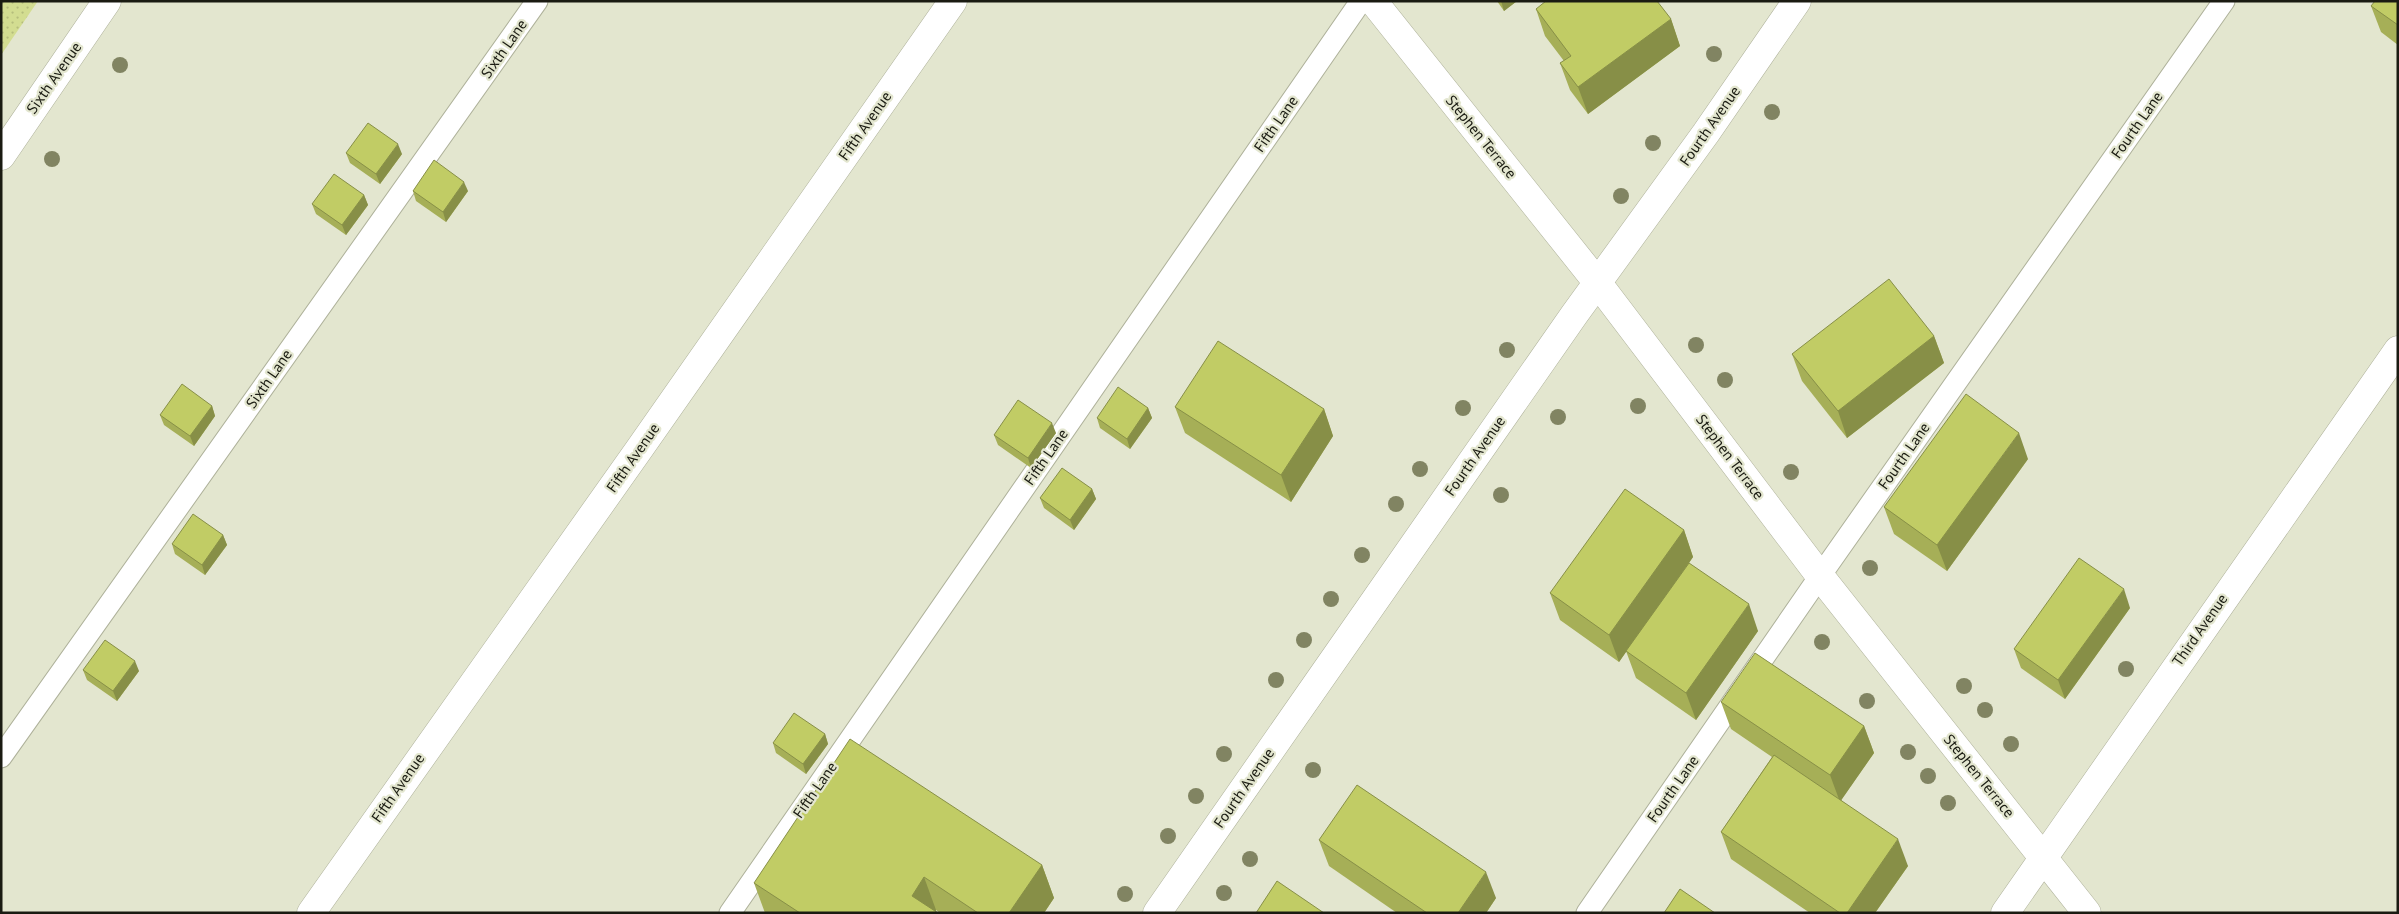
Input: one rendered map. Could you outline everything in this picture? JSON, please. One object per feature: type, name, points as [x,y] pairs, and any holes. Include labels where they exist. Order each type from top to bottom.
[{"type":"street","name":"Sixth Avenue","points":[[1,156],[108,1]]},
{"type":"street","name":"Fifth Avenue","points":[[311,913],[953,1]]},
{"type":"street","name":"Stephen Terrace","points":[[1373,1],[1597,282],[1820,576],[2043,856],[2086,913]]},
{"type":"street","name":"Fourth Avenue","points":[[1157,913],[1597,282],[1706,133],[1797,1]]},
{"type":"street","name":"Third Avenue","points":[[2005,913],[2398,350]]},
{"type":"lane","name":"Sixth Lane","points":[[1,758],[537,1]]},
{"type":"lane","name":"Fifth Lane","points":[[730,913],[1361,1]]},
{"type":"lane","name":"Fourth Lane","points":[[1587,913],[1820,576],[2224,1]]},
{"type":"green space","points":[[1,1],[38,1],[1,55]]},
{"type":"building","points":[[1546,1],[1657,1],[1671,19],[1578,87],[1560,63],[1571,56],[1536,9]]},
{"type":"building","points":[[2375,1],[2398,1],[2398,25],[2371,6]]},
{"type":"building","points":[[368,123],[398,144],[376,174],[346,153]]},
{"type":"building","points":[[434,160],[464,182],[443,212],[413,191]]},
{"type":"building","points":[[334,174],[364,195],[342,225],[312,204]]},
{"type":"building","points":[[1889,279],[1934,336],[1838,411],[1792,354]]},
{"type":"building","points":[[1218,341],[1324,409],[1281,475],[1175,407]]},
{"type":"building","points":[[182,384],[212,406],[190,436],[160,415]]},
{"type":"building","points":[[1118,387],[1148,408],[1127,439],[1097,418]]},
{"type":"building","points":[[1966,394],[2019,433],[1937,545],[1884,507]]},
{"type":"building","points":[[1018,400],[1052,423],[1028,458],[994,435]]},
{"type":"building","points":[[1062,468],[1092,489],[1070,520],[1040,498]]},
{"type":"building","points":[[1625,489],[1684,530],[1609,635],[1550,593]]},
{"type":"building","points":[[193,514],[223,535],[202,565],[172,544]]},
{"type":"building","points":[[2079,558],[2124,589],[2058,680],[2014,649]]},
{"type":"building","points":[[1689,563],[1749,604],[1686,693],[1626,651]]},
{"type":"building","points":[[105,640],[135,661],[113,691],[83,670]]},
{"type":"building","points":[[1755,653],[1864,726],[1830,775],[1721,702]]},
{"type":"building","points":[[794,713],[825,734],[803,764],[773,743]]},
{"type":"building","points":[[850,739],[1042,865],[1009,913],[978,913],[924,877],[912,896],[938,913],[800,913],[754,883]]},
{"type":"building","points":[[1774,755],[1898,839],[1847,913],[1840,913],[1721,832]]},
{"type":"building","points":[[1357,785],[1486,872],[1458,913],[1427,913],[1319,840]]},
{"type":"building","points":[[1277,881],[1324,913],[1256,913]]},
{"type":"building","points":[[1680,889],[1715,913],[1664,913]]}]
